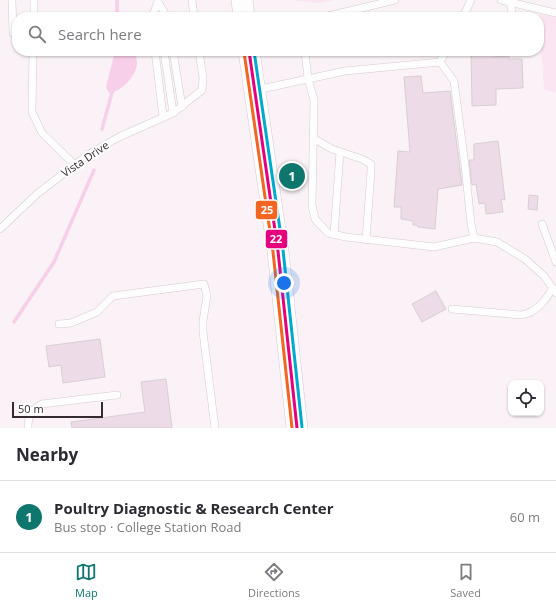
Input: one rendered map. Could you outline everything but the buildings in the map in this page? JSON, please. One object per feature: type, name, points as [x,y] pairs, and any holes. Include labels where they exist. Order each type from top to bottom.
[{"type":"main road","points":[[242,0],[243,12]]},
{"type":"main road","points":[[250,56],[278,250],[297,428]]},
{"type":"lane","points":[[12,0],[12,12]]},
{"type":"lane","points":[[34,0],[34,12]]},
{"type":"lane","points":[[192,0],[193,12]]},
{"type":"lane","points":[[345,12],[395,0]]},
{"type":"lane","points":[[465,12],[471,0]]},
{"type":"lane","points":[[501,0],[556,13]]},
{"type":"lane","points":[[154,12],[158,1]]},
{"type":"lane","points":[[158,1],[159,12]]},
{"type":"lane","points":[[158,1],[164,12]]},
{"type":"lane","points":[[510,2],[512,12]]},
{"type":"lane","points":[[33,56],[32,112],[42,133],[74,165]]},
{"type":"lane","points":[[155,56],[163,116]]},
{"type":"lane","points":[[165,56],[173,113]]},
{"type":"lane","points":[[175,56],[182,106]]},
{"type":"lane","name":"Vista Drive","points":[[0,229],[37,194],[88,154],[119,137],[163,116],[173,113],[202,90],[203,78],[200,56]]},
{"type":"lane","points":[[306,56],[308,79],[314,100],[312,205],[315,219],[328,233],[366,240],[434,247],[474,238],[497,242],[525,259],[544,276],[554,291],[538,308],[527,314],[521,315],[452,309]]},
{"type":"lane","points":[[440,62],[443,56]]},
{"type":"lane","points":[[255,90],[345,71],[440,62]]},
{"type":"lane","points":[[440,62],[454,81],[471,224],[474,238]]},
{"type":"lane","points":[[313,138],[340,152],[362,159],[371,164],[366,240]]},
{"type":"lane","points":[[334,234],[340,152]]},
{"type":"lane","points":[[542,224],[556,262]]},
{"type":"lane","points":[[59,324],[72,323],[97,312],[113,296],[204,284],[207,296],[203,326],[214,428]]},
{"type":"lane","points":[[28,428],[28,418],[33,409],[42,404],[117,395]]},
{"type":"shaded area","points":[[292,0],[334,0],[318,3]]},
{"type":"shaded area","points":[[544,15],[556,17],[556,93],[544,89],[542,57],[544,56]]},
{"type":"shaded area","points":[[114,56],[136,56],[136,69],[127,83],[118,90],[109,93],[106,87]]},
{"type":"waterway","points":[[117,0],[117,12]]},
{"type":"waterway","points":[[102,129],[113,89]]},
{"type":"waterway","points":[[14,322],[54,262],[94,170]]},
{"type":"transit line","name":"25","points":[[245,56],[273,252],[292,428]]},
{"type":"transit line","name":"22","points":[[250,56],[278,251],[297,428]]},
{"type":"transit line","points":[[255,56],[283,250],[302,427]]},
{"type":"place","name":"Poultry Diagnostic & Research Center","points":[[292,176]]}]
